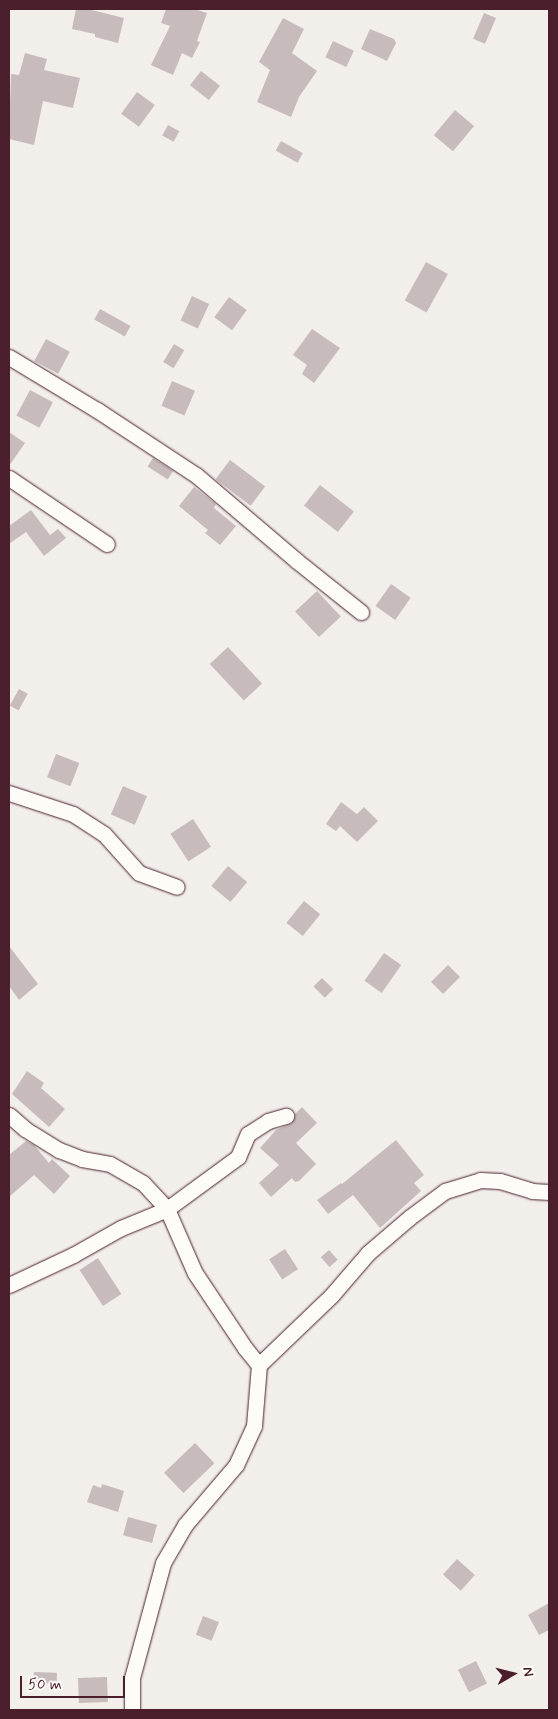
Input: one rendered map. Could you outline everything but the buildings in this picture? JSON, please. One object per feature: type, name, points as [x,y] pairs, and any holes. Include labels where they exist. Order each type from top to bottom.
[{"type":"street","points":[[9,357],[98,410],[196,475],[297,561],[361,612]]},
{"type":"street","points":[[9,478],[107,544]]},
{"type":"street","points":[[9,793],[73,814],[104,834],[139,873],[178,887]]},
{"type":"street","points":[[9,1115],[25,1129],[59,1150],[82,1159],[110,1164],[142,1184],[167,1209],[196,1273],[245,1348],[259,1365]]},
{"type":"street","points":[[9,1285],[72,1255],[121,1228],[167,1209],[238,1157],[248,1134],[268,1121],[286,1116]]},
{"type":"street","points":[[132,1710],[132,1678],[163,1563],[185,1525],[236,1465],[254,1426],[259,1365],[331,1296],[368,1253],[410,1217],[445,1191],[480,1180],[500,1181],[532,1191],[549,1192]]}]
